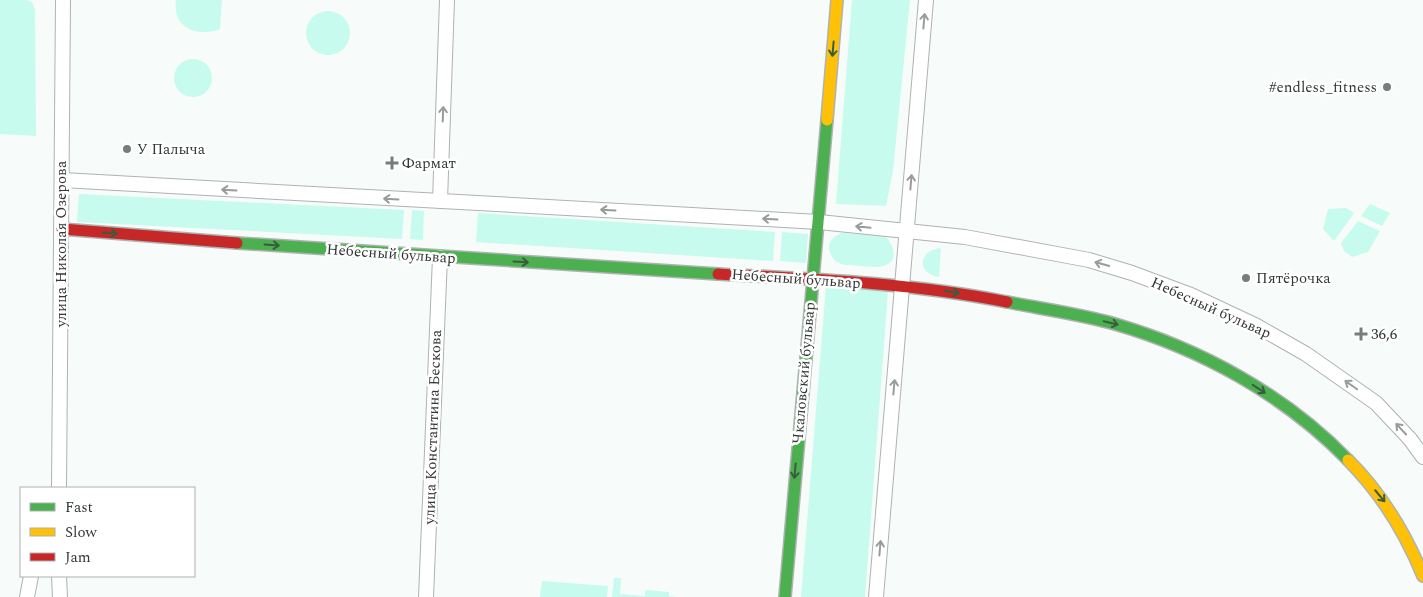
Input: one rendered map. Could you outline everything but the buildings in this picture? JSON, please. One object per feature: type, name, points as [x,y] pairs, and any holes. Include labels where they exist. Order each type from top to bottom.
[{"type":"street","name":"улица Николая Озерова","points":[[59,487],[63,0]]},
{"type":"street","points":[[440,201],[447,0]]},
{"type":"street","name":"Чкаловский бульвар","points":[[785,597],[807,327],[819,222],[836,0]]},
{"type":"street","points":[[876,597],[926,0]]},
{"type":"street","name":"Небесный бульвар","points":[[62,180],[819,222],[965,237],[1089,260],[1132,273],[1192,295],[1255,325],[1306,354],[1376,403],[1410,439],[1423,457]]},
{"type":"street","name":"Небесный бульвар","points":[[62,229],[440,257],[903,286],[970,294],[1115,324],[1187,350],[1234,374],[1262,390],[1312,427],[1350,460],[1386,504],[1410,543],[1423,576]]},
{"type":"street","name":"улица Константина Бескова","points":[[426,597],[440,257]]},
{"type":"street","points":[[27,597],[31,577]]},
{"type":"street","points":[[60,577],[60,597]]},
{"type":"green space","points":[[0,0],[27,0],[32,2],[35,10],[36,136],[0,134]]},
{"type":"green space","points":[[176,0],[222,0],[220,29],[203,32],[188,28],[178,18]]},
{"type":"green space","points":[[852,0],[910,0],[893,171],[886,206],[836,204]]},
{"type":"green space","points":[[328,11],[340,15],[346,21],[350,33],[346,45],[340,51],[328,55],[316,51],[310,45],[306,33],[310,21],[316,15]]},
{"type":"green space","points":[[193,59],[200,60],[206,65],[211,71],[211,85],[206,91],[200,96],[193,97],[186,96],[180,91],[175,85],[174,78],[175,71],[180,65],[186,60]]},
{"type":"green space","points":[[79,194],[404,210],[402,239],[77,222]]},
{"type":"green space","points":[[1370,204],[1390,213],[1382,226],[1361,216]]},
{"type":"green space","points":[[1346,208],[1354,213],[1334,241],[1323,229],[1328,209]]},
{"type":"green space","points":[[412,210],[424,211],[423,240],[410,239]]},
{"type":"green space","points":[[478,213],[775,232],[773,261],[476,242]]},
{"type":"green space","points":[[1358,221],[1380,231],[1368,252],[1352,257],[1344,251],[1341,243]]},
{"type":"green space","points":[[782,232],[808,234],[806,263],[780,261]]},
{"type":"green space","points":[[842,233],[885,236],[893,248],[892,260],[888,264],[877,267],[837,262],[831,255],[829,246],[834,238]]},
{"type":"green space","points":[[941,248],[939,277],[926,271],[923,267],[923,262],[924,257],[928,253]]},
{"type":"green space","points":[[826,285],[888,291],[865,597],[801,597]]},
{"type":"green space","points":[[614,578],[621,578],[620,594],[645,596],[645,590],[669,592],[669,596],[676,597],[612,597]]},
{"type":"green space","points":[[542,581],[608,586],[607,597],[540,597]]},
{"type":"traffic: fast","points":[[785,597],[827,120]]},
{"type":"traffic: fast","points":[[237,243],[718,274]]},
{"type":"traffic: fast","points":[[1007,302],[1102,320],[1147,334],[1210,361],[1240,377],[1297,415],[1348,460]]},
{"type":"traffic: slow","points":[[827,120],[837,0]]},
{"type":"traffic: slow","points":[[1348,460],[1372,486],[1392,514],[1423,576]]},
{"type":"traffic: jam","points":[[62,229],[237,243]]},
{"type":"traffic: jam","points":[[718,274],[899,286],[1007,302]]},
{"type":"place","name":"#endless_fitness","points":[[1387,87]]},
{"type":"place","name":"У Палыча","points":[[127,149]]},
{"type":"place","name":"Фармат","points":[[392,163]]},
{"type":"place","name":"Пятёрочка","points":[[1246,278]]},
{"type":"place","name":"36,6","points":[[1361,334]]}]
